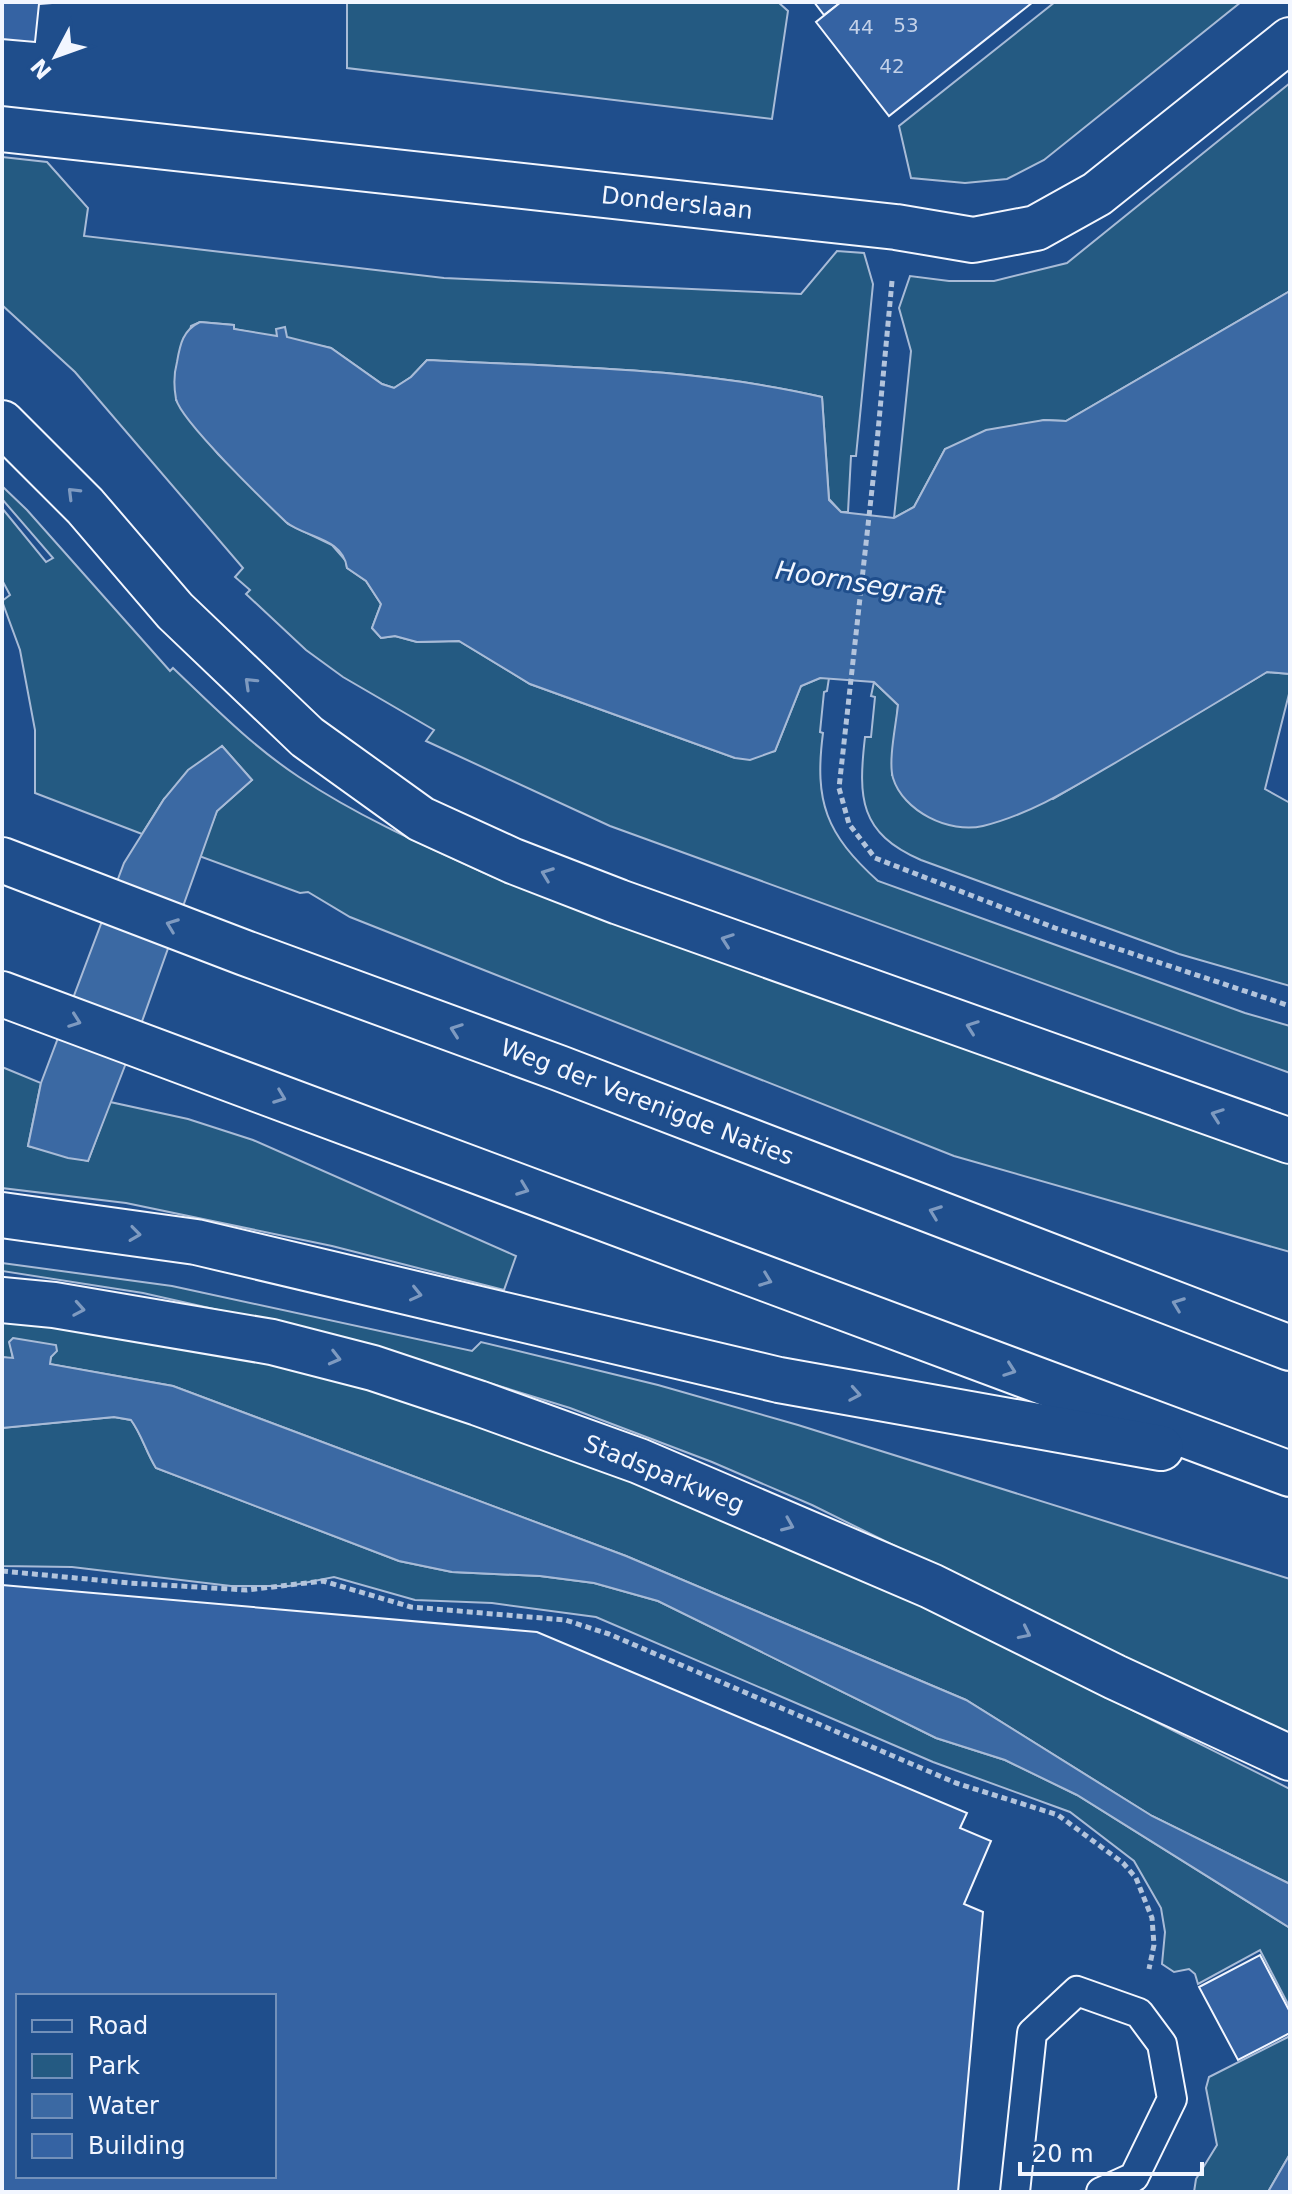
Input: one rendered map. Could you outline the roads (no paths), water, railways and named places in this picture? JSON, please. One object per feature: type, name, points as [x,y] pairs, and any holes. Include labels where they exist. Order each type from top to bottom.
[{"type":"main road","name":"Donderslaan","points":[[2,129],[896,227],[973,240],[1036,228],[1097,194],[1290,40]]},
{"type":"main road","points":[[2,423],[85,506],[175,611],[296,727],[350,770],[421,819],[513,861],[619,902],[1290,1141]]},
{"type":"main road","name":"Weg der Verenigde Naties","points":[[2,860],[1277,1339]]},
{"type":"main road","points":[[2,994],[1282,1470]]},
{"type":"main road","points":[[2,1215],[196,1242],[779,1380],[1282,1470]]},
{"type":"main road","name":"Stadsparkweg","points":[[2,1300],[54,1305],[272,1342],[373,1368],[478,1403],[639,1461],[931,1586],[1115,1677],[1290,1758]]},
{"type":"lane","points":[[1015,2192],[1032,2033],[1077,1991],[1139,2013],[1162,2044],[1172,2099],[1134,2177],[1101,2192]]},
{"type":"water","name":"Hoornsegraft","points":[[1290,291],[1290,674],[1267,672],[1054,798],[1001,821],[970,828],[956,827],[929,817],[906,801],[898,790],[891,762],[898,705],[874,682],[820,678],[801,686],[775,751],[750,760],[735,758],[530,684],[459,641],[417,642],[395,636],[381,638],[372,628],[381,604],[366,581],[347,568],[344,558],[331,544],[286,522],[244,481],[192,425],[181,410],[175,390],[175,371],[181,344],[186,333],[200,322],[234,325],[234,329],[277,336],[276,329],[285,327],[287,337],[331,348],[382,384],[394,388],[411,377],[427,360],[626,370],[773,387],[822,397],[829,500],[841,512],[894,518],[914,507],[945,449],[986,430],[1044,420],[1066,421]]},
{"type":"water","points":[[222,746],[252,780],[217,811],[140,1027],[88,1161],[28,1146],[41,1083],[124,863],[164,799],[188,770]]},
{"type":"water","points":[[13,1338],[56,1345],[57,1351],[51,1357],[50,1364],[173,1386],[626,1556],[966,1700],[1152,1816],[1290,1884],[1290,1928],[1077,1795],[1005,1760],[936,1738],[658,1601],[594,1583],[540,1576],[452,1572],[399,1561],[156,1468],[131,1420],[114,1417],[2,1428],[2,1357],[13,1358],[9,1342]]},
{"type":"water","points":[[1290,2154],[1290,2192],[1268,2192]]}]
